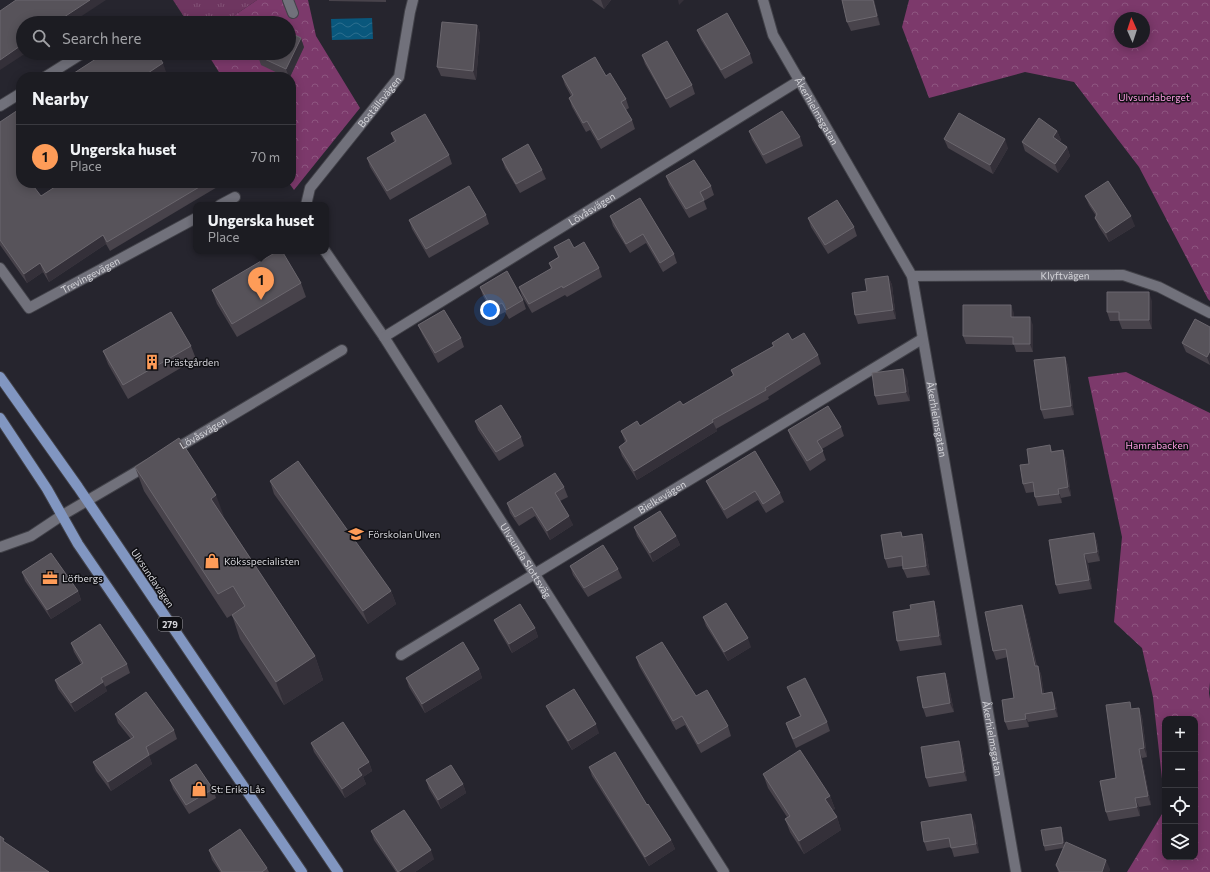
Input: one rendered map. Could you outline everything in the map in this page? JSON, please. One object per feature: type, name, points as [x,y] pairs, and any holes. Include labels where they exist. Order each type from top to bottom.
[{"type":"main road","name":"Ulvsundavägen","points":[[0,377],[78,487],[86,501],[338,872]]},
{"type":"main road","points":[[0,418],[47,489],[61,516],[82,550],[302,872]]},
{"type":"street","points":[[288,0],[293,13]]},
{"type":"street","name":"Boställsvägen","points":[[307,202],[310,188],[399,78],[413,0]]},
{"type":"street","name":"Åkerhielmsgatan","points":[[763,0],[773,35],[912,276],[1016,872]]},
{"type":"street","points":[[53,72],[72,60]]},
{"type":"street","name":"Lövåsvägen","points":[[384,337],[800,80]]},
{"type":"street","points":[[0,106],[16,96]]},
{"type":"street","points":[[226,202],[235,197]]},
{"type":"street","name":"Trevingevägen","points":[[0,268],[29,308],[193,220]]},
{"type":"street","name":"Ulvsunda Slottsväg","points":[[327,254],[384,337],[724,872]]},
{"type":"street","name":"Klyftvägen","points":[[912,276],[1123,275],[1159,287],[1210,314]]},
{"type":"street","name":"Bielkevägen","points":[[401,655],[922,339]]},
{"type":"street","name":"Lövåsvägen","points":[[0,547],[31,536],[86,501],[342,350]]},
{"type":"green space","points":[[173,0],[257,0],[233,16],[183,16]]},
{"type":"green space","points":[[257,0],[308,0],[316,36],[360,108],[296,188],[296,72],[219,72],[211,60],[296,60],[296,16],[233,16]]},
{"type":"green space","name":"Ulvsundaberget","points":[[909,0],[1210,0],[1210,301],[1139,167],[1074,82],[1025,72],[929,98],[902,27]]},
{"type":"green space","name":"Hamrabacken","points":[[1126,372],[1210,413],[1210,872],[1127,872],[1162,814],[1162,860],[1198,860],[1198,716],[1162,716],[1162,779],[1153,697],[1142,648],[1114,622],[1122,537],[1088,377]]},
{"type":"water","points":[[372,18],[373,39],[332,40],[331,19]]},
{"type":"building","points":[[16,0],[90,0],[66,16],[16,16],[16,49],[0,60],[0,11]]},
{"type":"building","points":[[842,0],[873,0],[877,16],[847,22]]},
{"type":"building","points":[[727,13],[750,54],[721,70],[697,30]]},
{"type":"building","points":[[442,22],[477,25],[473,71],[437,67]]},
{"type":"building","points":[[296,36],[301,38],[296,48]]},
{"type":"building","points":[[667,41],[692,85],[666,99],[642,55]]},
{"type":"building","points":[[595,57],[606,76],[610,73],[626,99],[621,102],[632,120],[598,140],[587,121],[583,123],[569,98],[573,95],[562,76]]},
{"type":"building","points":[[94,60],[161,60],[163,63],[150,72],[76,72]]},
{"type":"building","points":[[267,60],[290,60],[286,69]]},
{"type":"building","points":[[16,111],[16,188],[35,188],[41,196],[53,188],[198,188],[107,242],[103,235],[46,273],[40,263],[24,274],[0,240],[0,122]]},
{"type":"building","points":[[782,111],[800,137],[763,155],[749,131]]},
{"type":"building","points":[[959,113],[1005,139],[990,165],[944,139]]},
{"type":"building","points":[[425,114],[449,155],[387,191],[367,158],[396,141],[391,133]]},
{"type":"building","points":[[1039,118],[1057,131],[1053,137],[1067,147],[1055,164],[1022,142]]},
{"type":"building","points":[[528,144],[542,170],[516,184],[502,159]]},
{"type":"building","points":[[694,160],[711,186],[700,192],[704,200],[686,209],[666,176]]},
{"type":"building","points":[[1108,181],[1131,216],[1106,233],[1095,218],[1097,214],[1085,196]]},
{"type":"building","points":[[469,186],[486,215],[426,249],[409,220]]},
{"type":"building","points":[[640,198],[674,254],[660,263],[643,234],[626,244],[610,216]]},
{"type":"building","points":[[837,200],[854,227],[825,245],[808,218]]},
{"type":"building","points":[[569,239],[574,248],[584,242],[599,268],[563,288],[562,286],[529,304],[519,287],[552,268],[549,263],[559,257],[554,247]]},
{"type":"building","points":[[273,254],[284,254],[301,283],[232,324],[212,290]]},
{"type":"building","points":[[507,271],[523,300],[506,310],[502,303],[492,308],[480,287]]},
{"type":"building","points":[[888,276],[893,310],[855,315],[852,293],[867,291],[865,279]]},
{"type":"building","points":[[1107,292],[1149,292],[1149,320],[1119,320],[1119,312],[1107,312]]},
{"type":"building","points":[[963,305],[1011,305],[1011,317],[1030,317],[1030,344],[1013,344],[1013,337],[963,336]]},
{"type":"building","points":[[444,310],[461,338],[435,353],[418,325]]},
{"type":"building","name":"Prästgården","points":[[171,312],[191,346],[123,385],[103,351]]},
{"type":"building","points":[[1195,319],[1210,327],[1210,351],[1207,357],[1182,343]]},
{"type":"building","points":[[788,333],[792,340],[804,333],[818,355],[765,388],[766,390],[712,420],[713,422],[634,471],[619,447],[627,441],[621,431],[637,421],[640,426],[680,401],[683,405],[734,375],[731,370],[774,346],[772,343]]},
{"type":"building","points":[[1065,357],[1071,406],[1041,410],[1034,360]]},
{"type":"building","points":[[903,369],[906,392],[875,396],[872,373]]},
{"type":"building","points":[[501,405],[521,437],[496,452],[475,421]]},
{"type":"building","points":[[828,406],[841,427],[817,441],[823,451],[807,461],[788,430]]},
{"type":"building","points":[[179,438],[216,495],[211,499],[315,656],[276,682],[232,615],[245,606],[233,586],[218,594],[135,467]]},
{"type":"building","points":[[1050,445],[1051,452],[1063,450],[1068,487],[1058,489],[1059,494],[1035,497],[1033,482],[1023,484],[1020,465],[1029,464],[1027,449]]},
{"type":"building","points":[[755,451],[780,493],[763,504],[755,491],[724,510],[706,481]]},
{"type":"building","points":[[298,461],[391,591],[363,611],[270,481]]},
{"type":"building","points":[[555,473],[564,487],[555,493],[569,516],[547,531],[532,507],[515,517],[507,503]]},
{"type":"building","points":[[660,511],[676,536],[650,553],[634,527]]},
{"type":"building","points":[[901,532],[902,537],[922,534],[926,566],[903,569],[902,556],[885,559],[881,535]]},
{"type":"building","points":[[1094,533],[1097,552],[1084,554],[1089,580],[1056,585],[1049,540]]},
{"type":"building","points":[[603,545],[618,569],[584,588],[570,566]]},
{"type":"building","points":[[51,553],[78,591],[47,610],[22,572]]},
{"type":"building","points":[[934,601],[939,636],[897,641],[893,612],[911,609],[910,605]]},
{"type":"building","points":[[726,603],[748,638],[724,652],[703,617]]},
{"type":"building","points":[[520,604],[535,628],[509,644],[494,620]]},
{"type":"building","points":[[1022,605],[1035,666],[1038,666],[1042,694],[1052,692],[1055,709],[1025,714],[1026,719],[1005,722],[1002,700],[1014,698],[1006,649],[993,651],[985,612]]},
{"type":"building","points":[[100,624],[127,664],[101,678],[103,682],[71,703],[55,680],[83,663],[71,643]]},
{"type":"building","points":[[463,642],[479,669],[422,704],[406,678]]},
{"type":"building","points":[[662,642],[696,696],[707,690],[728,726],[698,744],[682,716],[673,721],[636,657]]},
{"type":"building","points":[[945,673],[950,703],[923,708],[917,677]]},
{"type":"building","points":[[805,678],[827,722],[793,739],[786,723],[801,716],[787,687]]},
{"type":"building","points":[[574,689],[596,724],[568,741],[546,706]]},
{"type":"building","points":[[146,692],[174,730],[146,747],[149,755],[108,782],[93,762],[134,737],[115,714]]},
{"type":"building","points":[[1130,702],[1131,709],[1139,708],[1144,748],[1139,749],[1148,796],[1135,798],[1137,807],[1106,812],[1100,781],[1116,778],[1106,705]]},
{"type":"building","points":[[343,722],[369,762],[358,769],[362,775],[342,789],[311,743]]},
{"type":"building","points":[[959,741],[964,772],[926,778],[921,747]]},
{"type":"building","points":[[800,750],[830,796],[825,799],[837,817],[799,841],[785,819],[790,816],[763,774]]},
{"type":"building","points":[[615,752],[647,805],[648,804],[671,840],[645,857],[589,767]]},
{"type":"building","points":[[196,764],[213,789],[186,805],[170,780]]},
{"type":"building","points":[[451,765],[463,784],[438,800],[426,780]]},
{"type":"building","points":[[404,810],[431,850],[398,872],[371,831]]},
{"type":"building","points":[[971,814],[976,844],[951,848],[949,838],[924,842],[921,822]]},
{"type":"building","points":[[1061,827],[1063,843],[1044,846],[1041,830]]},
{"type":"building","points":[[240,829],[267,868],[262,872],[222,872],[209,850]]},
{"type":"building","points":[[0,836],[4,839],[3,841],[49,872],[0,872]]},
{"type":"building","points":[[1066,842],[1106,860],[1102,872],[1060,872],[1056,865]]},
{"type":"place","name":"Ungerska huset","points":[[261,300]]},
{"type":"place","name":"Prästgården","points":[[152,362]]},
{"type":"place","name":"Förskolan Ulven","points":[[356,534]]},
{"type":"place","name":"Köksspecialisten","points":[[212,561]]},
{"type":"place","name":"Löfbergs","points":[[50,578]]},
{"type":"place","name":"St: Eriks Lås","points":[[199,789]]}]
